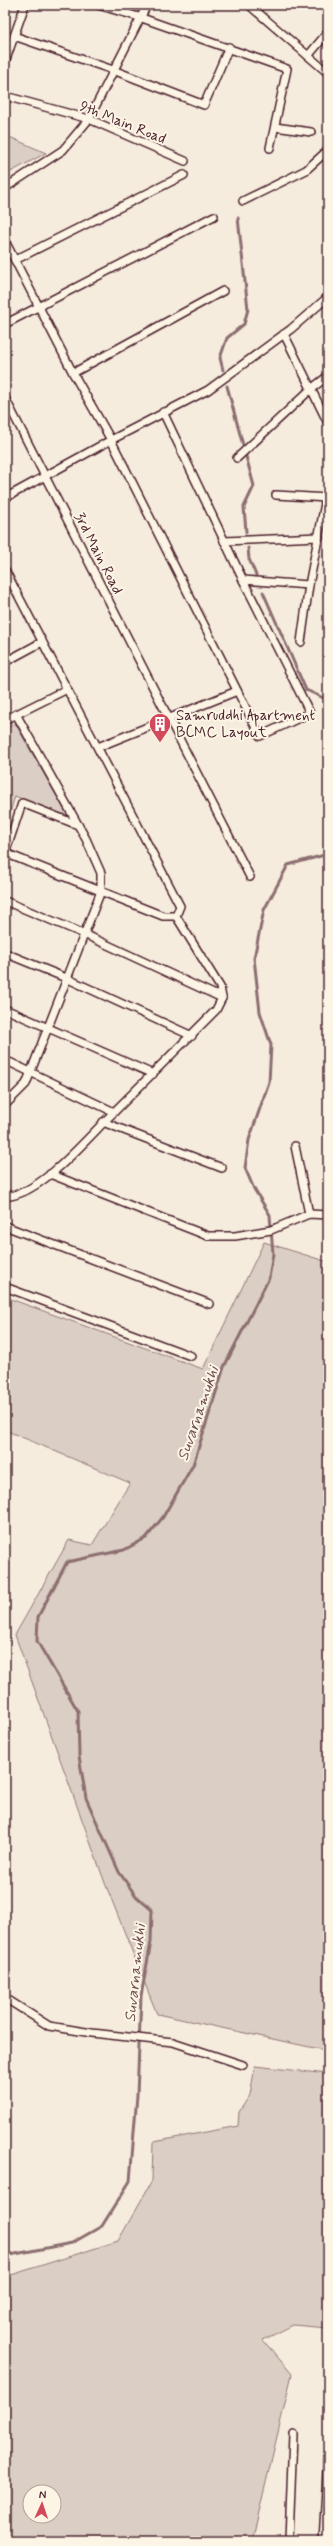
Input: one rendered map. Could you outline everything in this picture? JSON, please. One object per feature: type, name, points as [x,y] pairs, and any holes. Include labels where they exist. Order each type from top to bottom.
[{"type":"street","points":[[5,62],[25,5]]},
{"type":"street","points":[[98,5],[229,47],[287,69],[270,148]]},
{"type":"street","points":[[5,187],[63,150],[89,119],[139,17],[147,5]]},
{"type":"street","points":[[249,5],[328,73]]},
{"type":"street","points":[[308,56],[328,32]]},
{"type":"street","points":[[14,36],[113,70],[204,105],[229,47]]},
{"type":"street","name":"9th Main Road","points":[[5,96],[89,119],[186,161]]},
{"type":"street","points":[[275,127],[311,132]]},
{"type":"street","points":[[243,201],[306,170],[328,150]]},
{"type":"street","points":[[15,260],[184,175]]},
{"type":"street","points":[[5,324],[214,216]]},
{"type":"street","points":[[5,242],[73,374],[111,440],[260,736],[310,713],[243,580],[163,412]]},
{"type":"street","points":[[73,374],[223,291]]},
{"type":"street","points":[[5,498],[163,412],[208,390],[284,334],[328,297]]},
{"type":"street","points":[[284,334],[328,423]]},
{"type":"street","points":[[237,458],[311,388],[328,376]]},
{"type":"street","name":"3rd Main Road","points":[[5,398],[46,475],[168,720],[250,876]]},
{"type":"street","points":[[276,495],[327,498],[309,585],[301,642]]},
{"type":"street","points":[[224,541],[319,537]]},
{"type":"street","points":[[5,570],[180,906],[176,916]]},
{"type":"street","points":[[243,580],[309,585]]},
{"type":"street","points":[[5,662],[42,642]]},
{"type":"street","points":[[5,720],[67,689]]},
{"type":"street","points":[[98,747],[237,691]]},
{"type":"street","points":[[5,1105],[26,1084],[47,1026],[101,891],[101,873],[78,825],[16,714]]},
{"type":"street","points":[[78,825],[22,803],[5,853],[163,916],[176,916]]},
{"type":"street","points":[[5,901],[84,934],[222,998]]},
{"type":"street","points":[[5,1203],[8,1195],[21,1195],[47,1178],[192,1036],[216,1010],[222,998],[220,987],[176,916]]},
{"type":"street","points":[[5,953],[66,978],[192,1036]]},
{"type":"street","points":[[5,1009],[47,1026],[153,1074]]},
{"type":"street","points":[[5,1060],[31,1071],[114,1112]]},
{"type":"street","points":[[103,1122],[222,1168]]},
{"type":"street","points":[[295,1146],[309,1214]]},
{"type":"street","points":[[50,1174],[208,1236],[228,1237],[271,1230],[309,1214],[328,1215]]},
{"type":"street","points":[[5,1226],[210,1304]]},
{"type":"street","points":[[5,1287],[191,1356]]},
{"type":"street","points":[[5,1998],[50,2026],[92,2033],[173,2042],[243,2064]]},
{"type":"street","points":[[289,2541],[293,2434]]},
{"type":"street","points":[[323,2541],[328,2453]]},
{"type":"shaded area","points":[[5,135],[46,153],[5,175]]},
{"type":"shaded area","points":[[15,723],[69,818],[15,796],[5,829],[5,729]]},
{"type":"shaded area","points":[[264,1242],[328,1262],[328,2051],[157,2014],[105,1883],[15,1635],[69,1540],[92,1545],[130,1483],[5,1430],[5,1297],[203,1369]]},
{"type":"shaded area","points":[[255,2066],[328,2074],[328,2328],[293,2325],[263,2340],[292,2374],[252,2541],[5,2541],[5,2277],[118,2241],[152,2181],[153,2142],[238,2126],[239,2112],[250,2095]]},
{"type":"waterway","points":[[223,370],[220,358],[227,338],[244,324],[248,309],[238,218]]},
{"type":"waterway","points":[[227,386],[254,486],[244,507],[246,532]]},
{"type":"waterway","points":[[248,548],[249,559],[256,575]]},
{"type":"waterway","points":[[263,592],[306,690],[328,700]]},
{"type":"waterway","name":"Suvarnamukhi","points":[[5,2256],[72,2243],[102,2226],[130,2181],[137,2095],[141,1996],[151,1942],[152,1910],[136,1896],[119,1872],[86,1798],[79,1756],[78,1711],[37,1641],[38,1617],[67,1562],[124,1550],[146,1538],[163,1517],[193,1465],[224,1367],[269,1278],[273,1254],[270,1215],[254,1189],[245,1168],[249,1140],[269,1082],[271,1045],[260,1012],[254,958],[264,910],[288,865],[328,854]]},
{"type":"place","name":"Samruddhi Apartment BCMC Layout","points":[[160,744]]}]
